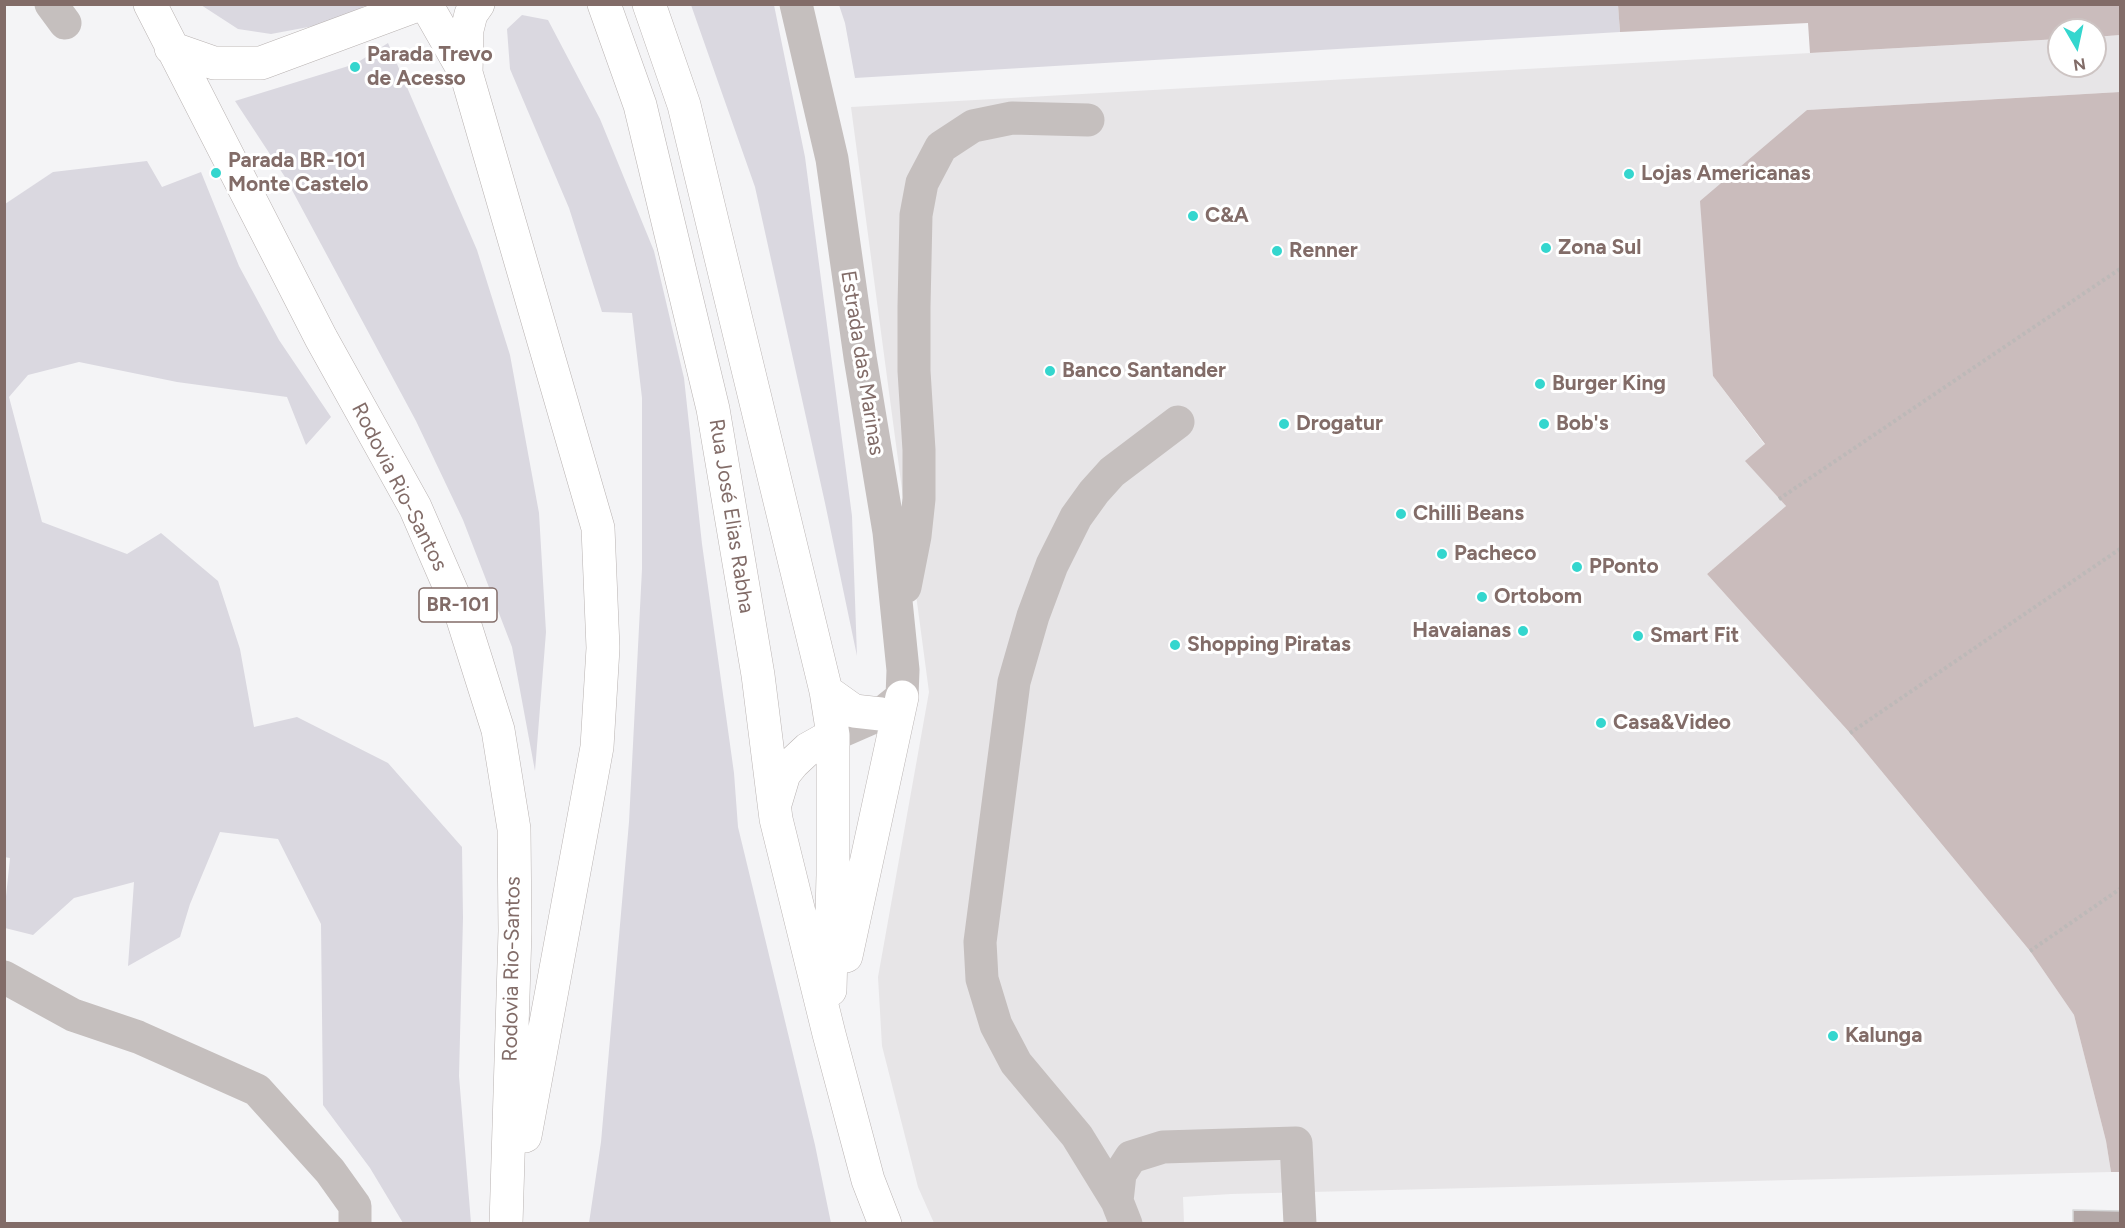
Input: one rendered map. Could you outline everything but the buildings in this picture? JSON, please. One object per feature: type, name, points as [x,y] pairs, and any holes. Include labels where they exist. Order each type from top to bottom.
[{"type":"main road","name":"Rodovia Rio-Santos","points":[[150,4],[321,338],[415,507],[461,613],[498,730],[514,829],[515,931],[507,1224]]},
{"type":"main road","points":[[171,48],[214,63],[261,63],[420,4]]},
{"type":"main road","name":"Rodovia Rio-Santos","points":[[426,4],[466,76],[598,528],[603,648],[597,747],[507,1224]]},
{"type":"main road","points":[[466,76],[467,30],[471,14],[478,4]]},
{"type":"main road","name":"Rua José Elias Rabha","points":[[604,4],[640,105],[714,409],[758,675],[774,806],[829,1034],[868,1180],[885,1224]]},
{"type":"main road","name":"Rua José Elias Rabha","points":[[649,4],[684,105],[826,691],[832,735],[833,875],[829,1034]]},
{"type":"main road","points":[[826,691],[854,711],[891,706],[829,1034]]},
{"type":"main road","points":[[774,806],[784,774],[808,749],[832,735]]},
{"type":"street","name":"Estrada das Marinas","points":[[796,4],[832,159],[862,368],[889,532],[903,670],[891,706]]},
{"type":"street","points":[[899,621],[915,536],[919,499],[914,307],[916,215],[922,183],[941,147],[974,126],[1011,118],[1088,120]]},
{"type":"street","points":[[1122,1212],[1077,1136],[1016,1063],[996,1025],[982,979],[980,942],[1014,682],[1036,606],[1052,565],[1076,517],[1094,492],[1112,472],[1178,422]]},
{"type":"street","points":[[832,735],[891,706]]},
{"type":"street","points":[[4,977],[73,1015],[138,1037],[257,1090],[330,1171],[355,1206],[355,1224]]},
{"type":"street","points":[[1122,1212],[1120,1174],[1131,1157],[1163,1147],[1296,1143],[1300,1224]]},
{"type":"path","points":[[1779,499],[2121,269]]},
{"type":"path","points":[[1850,733],[2121,549]]},
{"type":"path","points":[[2030,951],[2121,889]]},
{"type":"shaded area","points":[[1618,4],[1620,32],[855,78],[845,23],[839,5]]},
{"type":"shaded area","points":[[201,5],[367,5],[330,23],[271,34],[238,29]]},
{"type":"shaded area","points":[[691,5],[774,5],[805,157],[852,516],[857,656],[755,187]]},
{"type":"shaded area","points":[[1618,5],[2120,5],[2120,35],[2107,36],[2107,18],[2047,18],[2047,40],[1810,53],[1808,23],[1620,32]]},
{"type":"shaded area","points":[[522,15],[548,20],[600,119],[654,251],[684,378],[702,544],[734,773],[738,827],[815,1145],[831,1223],[589,1223],[601,1142],[629,822],[642,569],[642,398],[632,313],[602,312],[569,208],[510,69],[507,29]]},
{"type":"shaded area","points":[[2120,35],[2120,92],[1807,110],[1713,376],[1765,445],[1746,461],[1786,506],[1707,574],[1850,733],[2030,951],[2074,1015],[2106,1141],[2111,1172],[1231,1194],[1183,1197],[1184,1223],[934,1223],[918,1187],[882,1046],[878,977],[929,692],[851,107],[2047,40],[2047,78],[2107,78],[2107,36]]},
{"type":"shaded area","points":[[388,43],[477,250],[510,355],[539,513],[546,632],[535,771],[512,647],[463,520],[416,421],[285,177],[235,101],[355,64]]},
{"type":"shaded area","points":[[2120,92],[2120,1172],[2111,1172],[2106,1141],[2074,1015],[2030,951],[1850,733],[1707,574],[1786,506],[1745,461],[1765,444],[1713,376],[1700,201],[1807,110]]},
{"type":"shaded area","points":[[147,161],[162,187],[201,172],[239,266],[279,340],[331,417],[306,445],[287,397],[177,382],[79,362],[28,375],[9,397],[42,522],[127,554],[161,533],[218,581],[240,649],[254,727],[297,717],[388,763],[462,847],[463,918],[459,1076],[471,1223],[403,1223],[370,1168],[323,1105],[321,924],[278,839],[220,832],[190,904],[180,937],[128,966],[134,882],[74,898],[33,935],[5,928],[10,858],[4,857],[5,204],[53,172]]},
{"type":"place","name":"Parada Trevo de Acesso","points":[[355,67]]},
{"type":"place","name":"Parada BR-101 Monte Castelo","points":[[216,173]]},
{"type":"place","name":"Lojas Americanas","points":[[1629,174]]},
{"type":"place","name":"C&A","points":[[1193,216]]},
{"type":"place","name":"Zona Sul","points":[[1546,248]]},
{"type":"place","name":"Renner","points":[[1277,251]]},
{"type":"place","name":"Banco Santander","points":[[1050,371]]},
{"type":"place","name":"Burger King","points":[[1540,384]]},
{"type":"place","name":"Drogatur","points":[[1284,424]]},
{"type":"place","name":"Bob's","points":[[1544,424]]},
{"type":"place","name":"Chilli Beans","points":[[1401,514]]},
{"type":"place","name":"Pacheco","points":[[1442,554]]},
{"type":"place","name":"PPonto","points":[[1577,567]]},
{"type":"place","name":"Ortobom","points":[[1482,597]]},
{"type":"place","name":"Havaianas","points":[[1523,631]]},
{"type":"place","name":"Smart Fit","points":[[1638,636]]},
{"type":"place","name":"Shopping Piratas","points":[[1175,645]]},
{"type":"place","name":"Casa&Video","points":[[1601,723]]},
{"type":"place","name":"Kalunga","points":[[1833,1036]]}]
